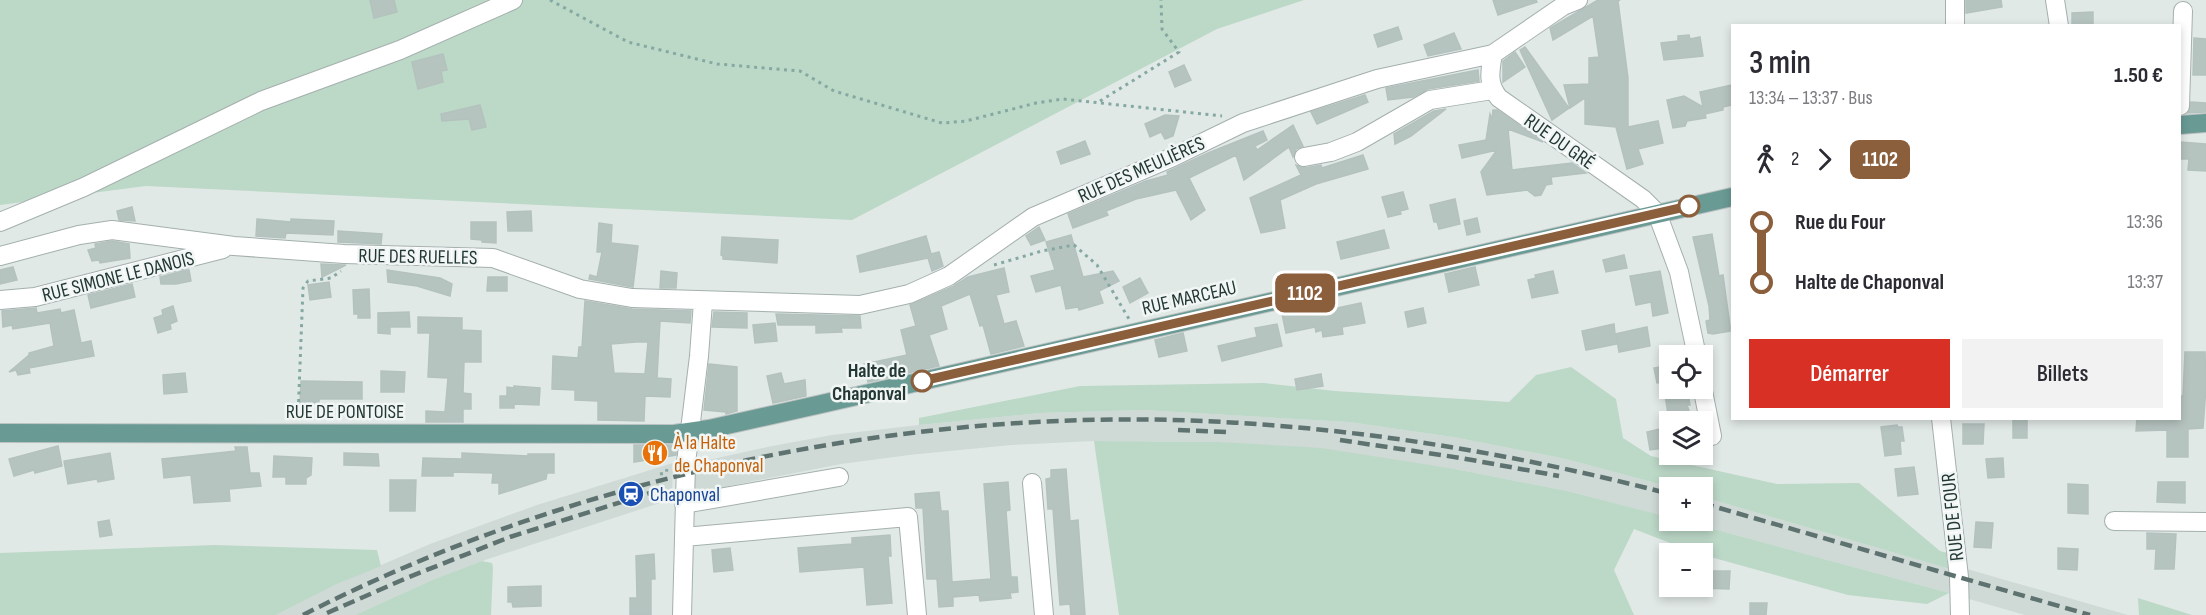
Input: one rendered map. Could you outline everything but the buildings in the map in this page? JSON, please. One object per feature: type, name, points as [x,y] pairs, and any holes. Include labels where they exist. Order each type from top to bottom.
[{"type":"main road","points":[[2181,125],[2206,123]]},
{"type":"main road","name":"RUE MARCEAU","points":[[690,432],[806,408],[1731,197]]},
{"type":"main road","name":"RUE DE PONTOISE","points":[[0,433],[674,434],[690,432]]},
{"type":"street","points":[[0,222],[84,187],[261,101],[400,50],[513,0]]},
{"type":"street","name":"RUE DES MEULIÈRES","points":[[703,302],[860,305],[909,294],[949,276],[1033,217],[1173,157],[1243,123],[1377,79],[1492,54],[1563,6],[1578,0]]},
{"type":"street","points":[[1955,0],[1955,24]]},
{"type":"street","points":[[2055,0],[2059,24]]},
{"type":"street","points":[[2181,74],[2183,11]]},
{"type":"street","points":[[1304,158],[1331,152],[1357,142],[1430,100],[1492,90],[1490,76],[1492,54]]},
{"type":"street","name":"RUE DU GRÉ","points":[[1492,90],[1499,98],[1643,200],[1657,213]]},
{"type":"street","points":[[1657,213],[1679,272],[1695,345]]},
{"type":"street","name":"RUE DES RUELLES","points":[[0,256],[79,235],[112,230],[234,246],[344,254],[493,258],[580,290],[632,298],[703,302]]},
{"type":"street","name":"RUE SIMONE LE DANOIS","points":[[0,300],[35,297],[234,246]]},
{"type":"street","points":[[682,615],[686,463],[703,302]]},
{"type":"street","name":"RUE DE FOUR","points":[[1941,420],[1959,577],[1960,615]]},
{"type":"street","points":[[684,504],[839,477]]},
{"type":"street","points":[[1032,483],[1044,615]]},
{"type":"street","points":[[684,537],[908,517],[917,615]]},
{"type":"street","points":[[2114,521],[2206,522]]},
{"type":"path","points":[[550,0],[628,42],[717,64],[800,71],[834,91],[942,123],[966,121],[1054,100],[1100,102],[1217,114],[1243,123]]},
{"type":"path","points":[[1100,102],[1179,52],[1162,29],[1161,0]]},
{"type":"path","points":[[991,266],[1074,244],[1097,265],[1135,332]]},
{"type":"path","points":[[297,434],[303,288],[308,281],[331,278],[347,267]]},
{"type":"path","points":[[660,474],[666,473],[667,469]]},
{"type":"shaded area","points":[[1143,410],[1349,422],[1453,437],[1566,459],[1659,484],[1659,514],[1567,491],[1455,469],[1219,442],[1094,441],[1011,445],[841,464],[693,493],[695,463],[832,435],[1040,413]]},
{"type":"shaded area","points":[[673,463],[672,499],[482,561],[432,580],[355,615],[276,615],[337,584],[430,544],[537,505]]},
{"type":"shaded area","points":[[1713,500],[1950,569],[1949,593],[1713,529]]},
{"type":"shaded area","points":[[1967,569],[2128,615],[2025,615],[1969,599]]},
{"type":"green space","points":[[0,0],[1304,0],[1217,29],[852,220],[146,186],[0,205]]},
{"type":"green space","points":[[1571,367],[1616,399],[1623,438],[1651,456],[1659,458],[1659,465],[1692,465],[1777,484],[1859,483],[1940,551],[1948,553],[1950,569],[1713,500],[1713,477],[1659,477],[1659,484],[1566,459],[1453,437],[1349,422],[1143,410],[1040,413],[919,425],[919,418],[1080,386],[1264,383],[1335,391],[1509,402],[1536,375]]},
{"type":"green space","points":[[1094,441],[1219,442],[1321,448],[1455,469],[1567,491],[1659,514],[1659,531],[1713,531],[1713,529],[1949,593],[1927,604],[1848,595],[1713,558],[1713,543],[1670,543],[1634,529],[1614,570],[1634,615],[1119,615]]},
{"type":"green space","points":[[214,545],[377,550],[381,566],[337,584],[276,615],[0,615],[0,553]]},
{"type":"green space","points":[[482,561],[492,563],[493,568],[491,615],[355,615],[432,580]]},
{"type":"green space","points":[[2138,598],[2192,615],[2139,615]]},
{"type":"railway","points":[[303,615],[407,567],[515,525],[627,490],[741,461],[857,440],[974,426],[1090,420],[1204,421],[1322,430],[1497,455],[1659,491]]},
{"type":"railway","points":[[1178,430],[1229,432]]},
{"type":"railway","points":[[1340,440],[1461,458],[1559,476]]},
{"type":"railway","points":[[327,613],[510,537],[650,493]]},
{"type":"railway","points":[[1713,506],[2090,615]]},
{"type":"bus line","name":"1102","points":[[922,381],[1689,206]]},
{"type":"place","name":"Halte de Chaponval","points":[[922,381]]},
{"type":"place","name":"À la Halte de Chaponval","points":[[655,453]]},
{"type":"place","name":"Chaponval","points":[[631,494]]}]
